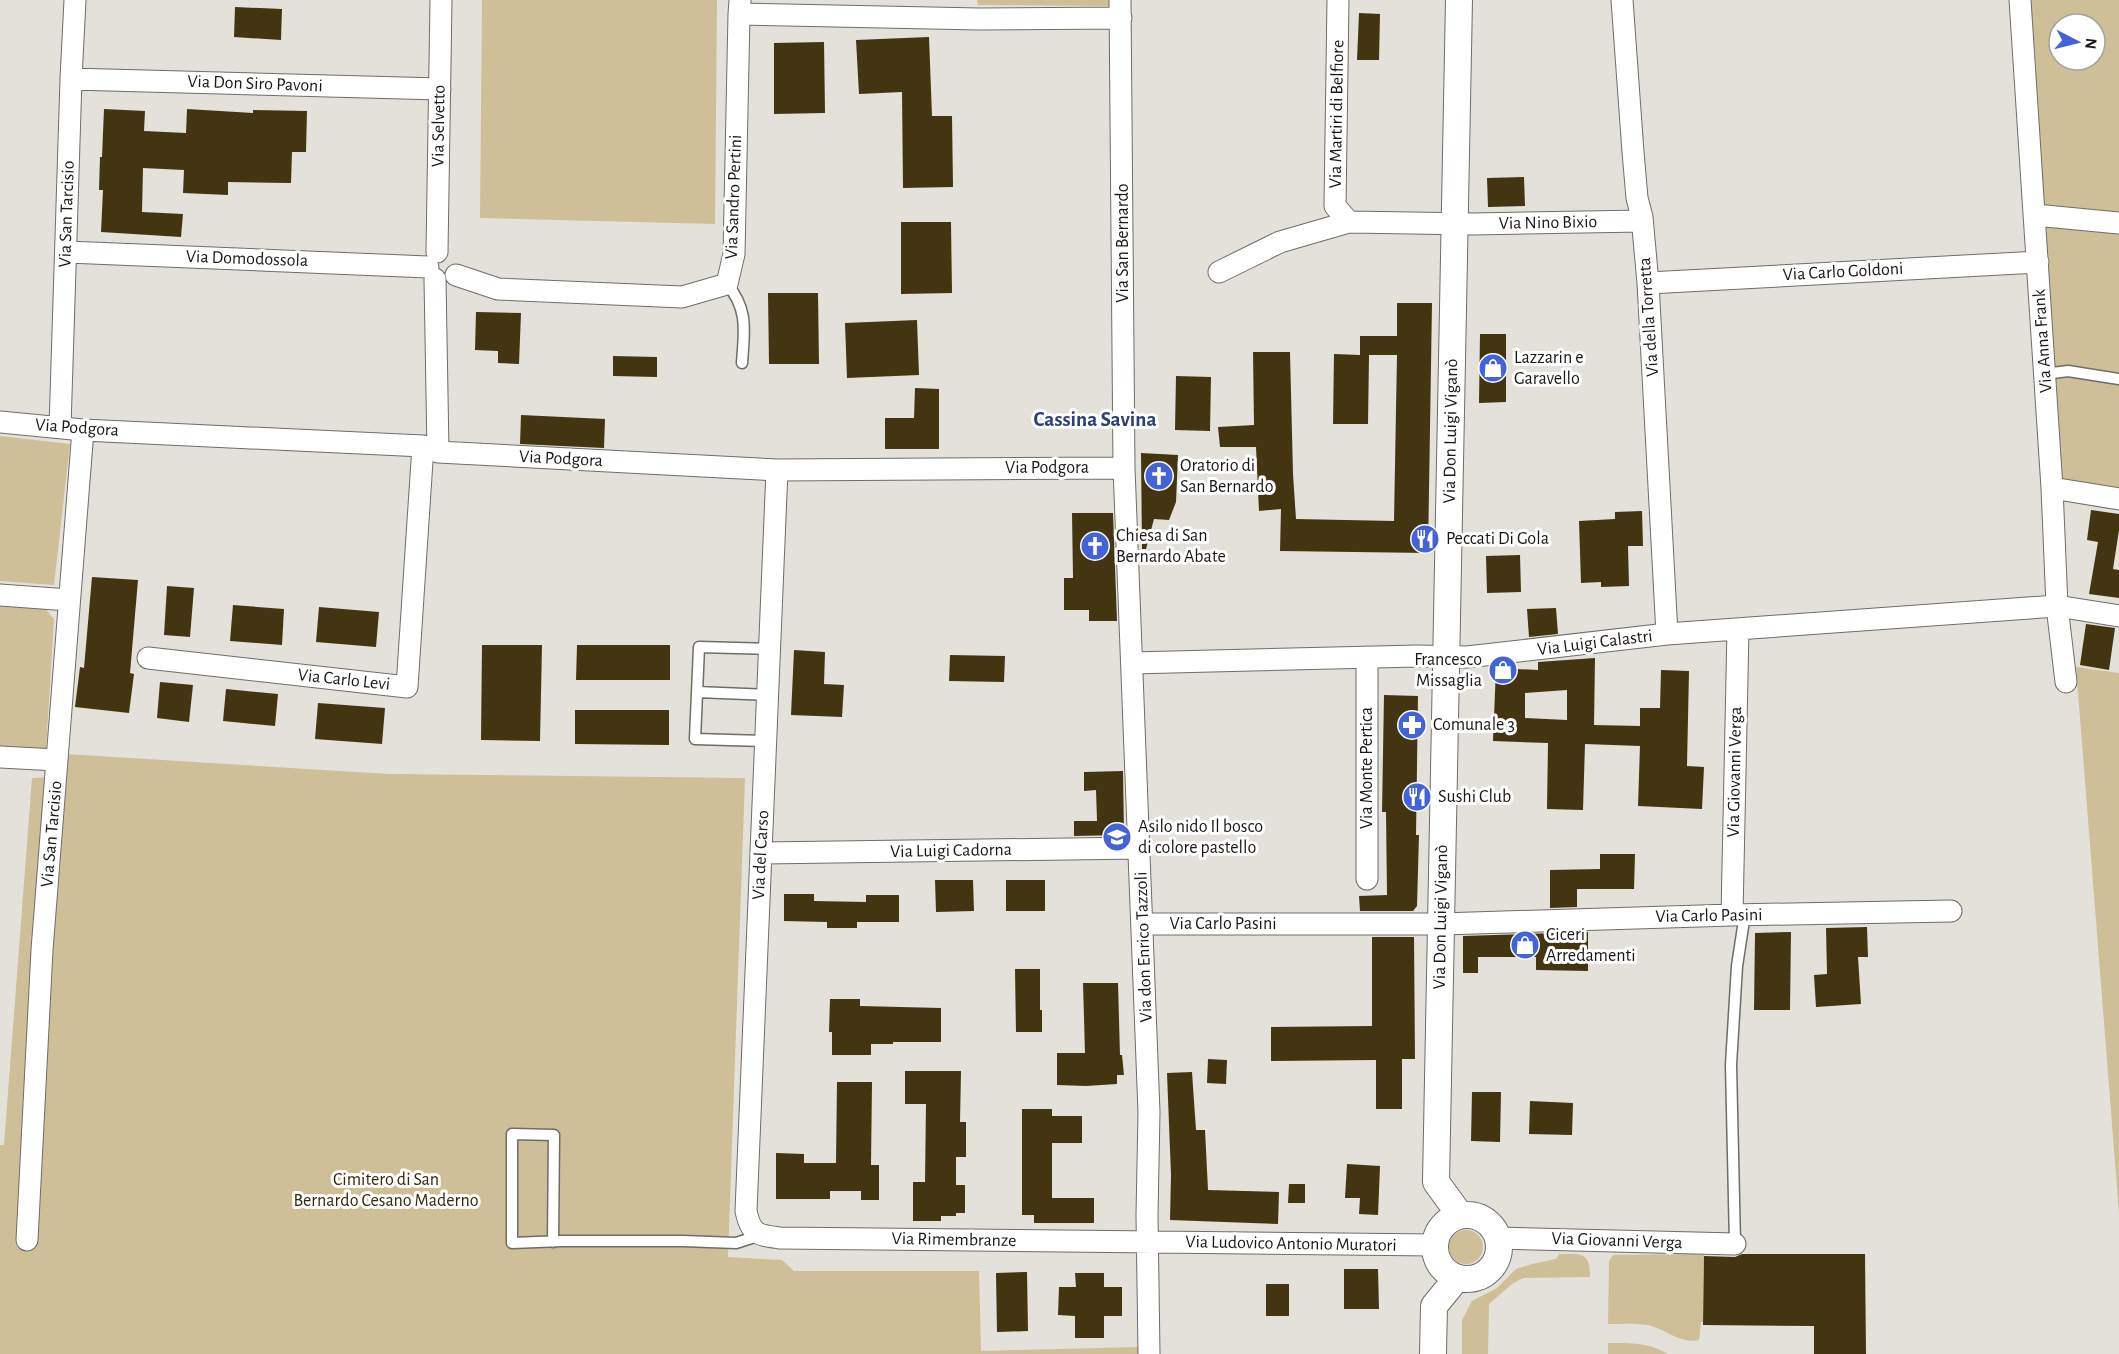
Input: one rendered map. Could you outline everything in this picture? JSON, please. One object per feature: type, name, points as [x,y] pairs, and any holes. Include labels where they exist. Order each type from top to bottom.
[{"type":"street","name":"Via San Tarcisio","points":[[60,427],[75,0]]},
{"type":"street","name":"Via Selvetto","points":[[430,449],[439,268],[441,0]]},
{"type":"street","name":"Via Martiri di Belfiore","points":[[1338,0],[1335,206],[1349,222]]},
{"type":"street","name":"Via Don Luigi Viganò","points":[[1459,0],[1436,1182],[1460,1215]]},
{"type":"street","name":"Via della Torretta","points":[[1622,0],[1637,198],[1642,221],[1648,283],[1667,634]]},
{"type":"street","name":"Via Anna Frank","points":[[2020,0],[2052,488],[2057,606],[2066,682]]},
{"type":"street","name":"Via San Bernardo","points":[[740,7],[979,19],[1121,9],[1124,468]]},
{"type":"street","name":"Via Sandro Pertini","points":[[439,268],[498,289],[682,297],[727,284],[734,254],[740,7]]},
{"type":"street","name":"Via Don Siro Pavoni","points":[[71,79],[440,89]]},
{"type":"street","points":[[2035,215],[2119,223]]},
{"type":"street","name":"Via Nino Bixio","points":[[1220,272],[1280,242],[1349,222],[1474,224],[1642,221]]},
{"type":"street","name":"Via Domodossola","points":[[67,252],[439,268]]},
{"type":"street","name":"Via Carlo Goldoni","points":[[1648,283],[2038,262]]},
{"type":"street","name":"Via Podgora","points":[[0,422],[82,430],[777,470],[1124,468]]},
{"type":"street","name":"Via San Tarcisio","points":[[27,1240],[41,961],[82,430]]},
{"type":"street","name":"Via Carlo Levi","points":[[148,658],[407,687],[430,449]]},
{"type":"street","name":"Via don Enrico Tazzoli","points":[[1124,468],[1149,1112],[1149,1354]]},
{"type":"street","name":"Via del Carso","points":[[761,1235],[749,1226],[746,1211],[777,470]]},
{"type":"street","points":[[2052,488],[2119,499]]},
{"type":"street","points":[[0,595],[69,600]]},
{"type":"street","name":"Via Luigi Calastri","points":[[1132,663],[1467,657],[1667,634],[2057,606],[2119,616]]},
{"type":"street","name":"Via Giovanni Verga","points":[[1738,629],[1739,914]]},
{"type":"street","name":"Via Monte Pertica","points":[[1367,657],[1367,879]]},
{"type":"street","points":[[0,757],[57,760]]},
{"type":"street","name":"Via Luigi Cadorna","points":[[762,853],[1140,848]]},
{"type":"street","name":"Via Carlo Pasini","points":[[1143,924],[1441,924],[1739,914],[1951,911]]},
{"type":"street","points":[[1460,1215],[1474,1215],[1487,1221],[1498,1238],[1497,1259],[1489,1270],[1471,1279],[1457,1278],[1440,1266],[1434,1245],[1442,1226],[1460,1215]]},
{"type":"street","name":"Via Rimembranze","points":[[761,1235],[780,1238],[1148,1242]]},
{"type":"street","name":"Via Giovanni Verga","points":[[1498,1238],[1735,1244]]},
{"type":"street","name":"Via Ludovico Antonio Muratori","points":[[1148,1242],[1434,1245]]},
{"type":"street","points":[[1433,1354],[1434,1306],[1457,1278]]},
{"type":"lane","points":[[727,284],[737,296],[744,316],[742,363]]},
{"type":"lane","points":[[2045,374],[2068,372],[2119,379]]},
{"type":"lane","points":[[766,741],[695,739],[697,692],[699,647],[770,649]]},
{"type":"lane","points":[[697,692],[768,695]]},
{"type":"lane","points":[[1735,1244],[1731,1065],[1739,914]]},
{"type":"lane","points":[[553,1242],[554,1135],[512,1134],[512,1243],[682,1241],[736,1244],[761,1235]]},
{"type":"green space","points":[[482,0],[717,0],[715,224],[480,218]]},
{"type":"green space","points":[[977,0],[1110,0],[1111,6],[978,5]]},
{"type":"green space","points":[[2026,0],[2119,0],[2119,491],[2057,482]]},
{"type":"green space","points":[[0,436],[70,444],[54,585],[0,581]]},
{"type":"green space","points":[[0,605],[44,607],[54,619],[46,749],[0,747]]},
{"type":"green space","points":[[2076,667],[2119,673],[2119,1213]]},
{"type":"green space","name":"Cimitero di San Bernardo Cesano Maderno","points":[[66,754],[389,774],[745,778],[728,1257],[782,1260],[794,1271],[979,1271],[981,1351],[1140,1347],[1140,1354],[0,1354],[0,1145],[4,1145],[32,778],[53,777]]},
{"type":"green space","points":[[1466,1230],[1478,1235],[1483,1247],[1478,1259],[1466,1264],[1454,1259],[1449,1247],[1454,1235]]},
{"type":"green space","points":[[1559,1254],[1578,1254],[1586,1258],[1590,1277],[1523,1278],[1512,1284],[1489,1304],[1488,1354],[1462,1354],[1462,1320],[1472,1301],[1497,1288],[1516,1269],[1556,1259]]},
{"type":"green space","points":[[1704,1254],[1703,1322],[1701,1322],[1699,1340],[1685,1340],[1648,1325],[1608,1324],[1609,1261],[1613,1255]]},
{"type":"green space","points":[[1608,1343],[1646,1345],[1668,1354],[1608,1354]]},
{"type":"building","points":[[235,7],[282,9],[281,40],[234,37]]},
{"type":"building","points":[[1359,13],[1380,14],[1379,60],[1357,60]]},
{"type":"building","points":[[929,37],[932,116],[952,116],[953,187],[903,188],[902,92],[859,94],[856,40]]},
{"type":"building","points":[[824,42],[825,113],[774,114],[774,43]]},
{"type":"building","points":[[104,109],[145,111],[144,131],[186,133],[187,109],[253,113],[253,110],[307,111],[306,152],[292,152],[291,183],[228,182],[228,195],[183,193],[184,170],[143,168],[142,212],[183,214],[181,237],[101,232],[103,190],[99,190]]},
{"type":"building","points":[[1524,177],[1525,206],[1488,207],[1487,178]]},
{"type":"building","points":[[901,222],[951,222],[952,293],[901,294]]},
{"type":"building","points":[[768,293],[818,293],[819,364],[769,364]]},
{"type":"building","points":[[1397,303],[1432,303],[1428,553],[1280,551],[1281,509],[1259,511],[1256,447],[1220,447],[1218,427],[1254,425],[1253,352],[1290,352],[1296,519],[1394,521],[1397,355],[1369,355],[1368,424],[1333,424],[1334,354],[1360,355],[1360,336],[1397,336]]},
{"type":"building","points":[[476,312],[521,313],[519,364],[498,363],[498,351],[475,350]]},
{"type":"building","points":[[917,320],[919,375],[847,378],[845,323]]},
{"type":"building","name":"Lazzarin e Garavello","points":[[1480,334],[1506,334],[1506,402],[1479,403]]},
{"type":"building","points":[[613,356],[657,357],[657,377],[613,376]]},
{"type":"building","points":[[1176,376],[1211,377],[1210,431],[1175,430]]},
{"type":"building","points":[[915,388],[939,389],[939,449],[885,449],[885,418],[914,418]]},
{"type":"building","points":[[521,415],[605,419],[604,448],[520,444]]},
{"type":"building","name":"Oratorio di San Bernardo","points":[[1141,453],[1178,455],[1176,502],[1169,520],[1154,519],[1146,549],[1142,549]]},
{"type":"building","points":[[2091,510],[2119,514],[2113,569],[2119,570],[2119,598],[2089,594],[2098,542],[2087,540]]},
{"type":"building","points":[[1642,511],[1643,546],[1628,546],[1629,586],[1601,587],[1601,582],[1581,583],[1579,521],[1615,519],[1615,512]]},
{"type":"building","name":"Chiesa di San Bernardo Abate","points":[[1072,513],[1113,513],[1117,621],[1089,621],[1089,610],[1064,610],[1064,578],[1073,578]]},
{"type":"building","points":[[1520,555],[1521,592],[1487,593],[1486,556]]},
{"type":"building","points":[[92,577],[138,580],[130,673],[134,674],[129,713],[75,707],[80,667],[84,668]]},
{"type":"building","points":[[167,586],[194,588],[190,637],[164,635]]},
{"type":"building","points":[[233,605],[284,609],[282,645],[230,641]]},
{"type":"building","points":[[319,607],[379,612],[376,647],[316,642]]},
{"type":"building","points":[[1556,608],[1558,634],[1529,637],[1527,609]]},
{"type":"building","points":[[2086,624],[2115,628],[2109,670],[2080,665]]},
{"type":"building","points":[[482,645],[542,645],[540,741],[481,740]]},
{"type":"building","points":[[577,645],[670,645],[670,680],[576,680]]},
{"type":"building","points":[[794,650],[825,652],[824,684],[844,685],[842,717],[791,715]]},
{"type":"building","points":[[950,655],[1005,656],[1004,682],[949,681]]},
{"type":"building","points":[[1595,658],[1594,725],[1640,726],[1640,708],[1660,708],[1661,670],[1689,671],[1687,766],[1704,767],[1702,809],[1638,806],[1640,746],[1585,744],[1583,810],[1547,809],[1548,743],[1493,741],[1496,668],[1538,670],[1538,662]],"holes":[[[1567,690],[1567,720],[1525,718],[1525,693]]]},
{"type":"building","points":[[160,682],[193,685],[189,722],[157,718]]},
{"type":"building","points":[[226,689],[278,694],[275,726],[223,721]]},
{"type":"building","points":[[1384,695],[1418,696],[1416,835],[1419,835],[1417,906],[1413,911],[1360,911],[1359,896],[1387,895],[1386,812],[1382,812]]},
{"type":"building","points":[[318,703],[385,708],[382,744],[315,739]]},
{"type":"building","points":[[575,710],[669,710],[669,745],[575,744]]},
{"type":"building","points":[[1123,771],[1124,835],[1074,836],[1074,821],[1097,821],[1096,790],[1084,791],[1084,772]]},
{"type":"building","points":[[1600,854],[1635,854],[1634,889],[1577,889],[1577,907],[1550,908],[1550,870],[1600,869]]},
{"type":"building","points":[[935,880],[973,880],[974,911],[936,912]]},
{"type":"building","points":[[1006,880],[1045,880],[1045,911],[1006,911]]},
{"type":"building","points":[[784,894],[814,894],[814,901],[866,902],[866,895],[899,895],[899,922],[857,922],[857,928],[827,928],[827,922],[784,921]]},
{"type":"building","points":[[1867,927],[1868,957],[1858,957],[1861,1004],[1816,1007],[1814,975],[1827,974],[1826,928]]},
{"type":"building","name":"Ciceri Arredamenti","points":[[1588,932],[1588,971],[1536,970],[1536,957],[1478,957],[1478,973],[1463,973],[1463,936]]},
{"type":"building","points":[[1791,932],[1790,1010],[1754,1010],[1755,933]]},
{"type":"building","points":[[1372,937],[1414,937],[1415,1059],[1402,1059],[1402,1109],[1376,1109],[1376,1060],[1271,1061],[1271,1027],[1372,1026]]},
{"type":"building","points":[[1015,969],[1040,969],[1042,1032],[1016,1032]]},
{"type":"building","points":[[1083,983],[1118,983],[1120,1055],[1122,1055],[1124,1075],[1117,1075],[1117,1084],[1057,1085],[1057,1053],[1085,1053]]},
{"type":"building","points":[[830,999],[860,999],[860,1006],[941,1008],[941,1042],[871,1044],[871,1055],[832,1055],[832,1032],[829,1032]]},
{"type":"building","points":[[1208,1059],[1227,1060],[1226,1084],[1207,1083]]},
{"type":"building","points":[[905,1071],[961,1071],[960,1122],[966,1122],[966,1157],[956,1157],[956,1185],[965,1185],[965,1213],[956,1213],[956,1216],[941,1216],[941,1221],[913,1221],[913,1182],[925,1182],[926,1104],[905,1104]]},
{"type":"building","points":[[1192,1072],[1196,1130],[1205,1130],[1208,1190],[1279,1192],[1278,1224],[1170,1220],[1171,1175],[1167,1073]]},
{"type":"building","points":[[837,1082],[872,1082],[871,1165],[879,1165],[879,1200],[861,1200],[861,1191],[830,1191],[830,1199],[776,1199],[776,1153],[804,1154],[804,1163],[836,1163]]},
{"type":"building","points":[[1472,1092],[1501,1092],[1500,1142],[1471,1141]]},
{"type":"building","points":[[1530,1101],[1573,1103],[1572,1135],[1529,1134]]},
{"type":"building","points":[[1022,1109],[1052,1109],[1052,1116],[1082,1116],[1082,1143],[1052,1143],[1052,1198],[1094,1198],[1094,1223],[1034,1223],[1034,1215],[1022,1215]]},
{"type":"building","points":[[1347,1164],[1380,1166],[1378,1215],[1359,1214],[1360,1198],[1345,1198]]},
{"type":"building","points":[[1289,1184],[1305,1184],[1305,1203],[1288,1203]]},
{"type":"building","points":[[1742,1254],[1865,1254],[1866,1354],[1814,1354],[1814,1326],[1703,1325],[1704,1256],[1735,1257]]},
{"type":"building","points":[[1344,1269],[1378,1269],[1379,1309],[1344,1309]]},
{"type":"building","points":[[1027,1272],[1028,1331],[997,1332],[996,1273]]},
{"type":"building","points":[[1075,1273],[1104,1273],[1104,1287],[1122,1287],[1122,1316],[1104,1316],[1104,1338],[1075,1338],[1075,1316],[1058,1315],[1059,1287],[1076,1287]]},
{"type":"building","points":[[1266,1284],[1289,1284],[1289,1316],[1266,1316]]},
{"type":"place","name":"Lazzarin e Garavello","points":[[1493,368]]},
{"type":"place","name":"Oratorio di San Bernardo","points":[[1159,476]]},
{"type":"place","name":"Peccati Di Gola","points":[[1425,539]]},
{"type":"place","name":"Chiesa di San Bernardo Abate","points":[[1095,546]]},
{"type":"place","name":"Francesco Missaglia","points":[[1503,670]]},
{"type":"place","name":"Comunale 3","points":[[1412,725]]},
{"type":"place","name":"Sushi Club","points":[[1417,797]]},
{"type":"place","name":"Asilo nido Il bosco di colore pastello","points":[[1117,837]]},
{"type":"place","name":"Ciceri Arredamenti","points":[[1525,945]]},
{"type":"district","name":"Cassina Savina","points":[[1095,419]]}]
